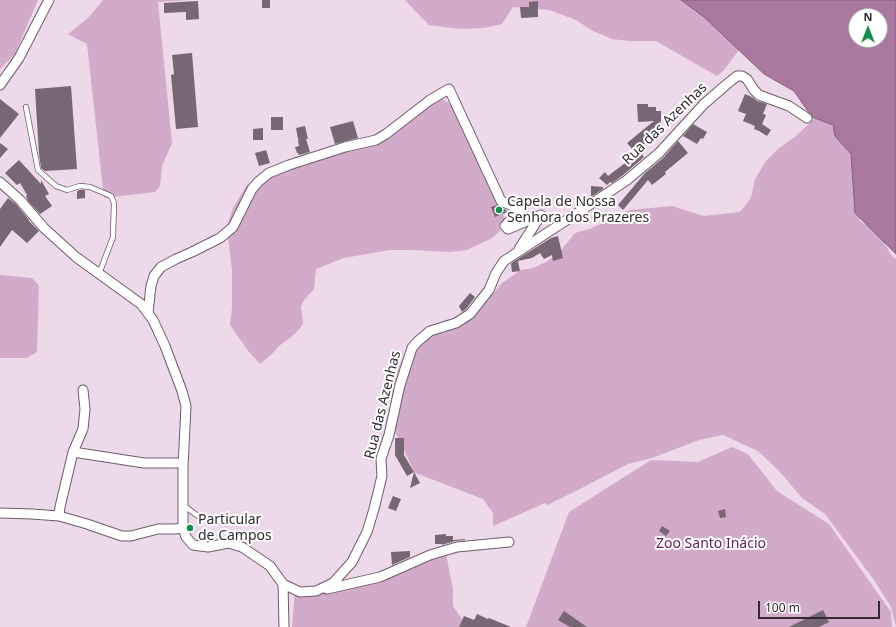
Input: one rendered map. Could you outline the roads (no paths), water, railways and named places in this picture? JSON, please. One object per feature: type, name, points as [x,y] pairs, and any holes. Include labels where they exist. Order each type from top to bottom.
[{"type":"street","points":[[0,84],[19,58],[49,0]]},
{"type":"street","name":"Rua das Azenhas","points":[[283,584],[300,592],[316,591],[333,583],[352,562],[367,532],[374,509],[382,476],[381,459],[400,385],[412,348],[430,331],[456,323],[470,314],[489,290],[496,273],[504,261],[627,180],[659,153],[704,104],[737,76],[742,76],[747,79],[759,95],[789,106],[807,118]]},
{"type":"street","points":[[148,313],[151,286],[154,276],[161,267],[220,238],[233,227],[252,189],[269,173],[345,147],[376,140],[430,100],[449,89],[501,201],[520,209],[506,226],[508,229],[541,215],[517,252]]},
{"type":"street","points":[[0,182],[20,200],[44,228],[76,257],[141,304],[153,320],[165,346],[186,406],[183,463],[183,528],[186,537],[193,545],[208,547],[228,543],[242,547],[270,566],[283,584],[284,627]]},
{"type":"street","points":[[59,516],[73,452],[82,429],[85,409],[83,390]]},
{"type":"street","points":[[73,452],[144,463],[183,463]]},
{"type":"street","points":[[0,513],[59,516],[122,536],[131,536],[158,529],[183,528]]},
{"type":"street","points":[[316,591],[380,577],[430,555],[457,546],[509,542]]},
{"type":"lane","points":[[26,107],[38,170],[56,186],[67,190],[80,186],[90,187],[111,196],[114,203],[113,237],[99,274]]},
{"type":"lane","points":[[183,505],[198,516],[211,520],[227,521]]},
{"type":"place","name":"Capela de Nossa Senhora dos Prazeres","points":[[499,210]]},
{"type":"place","name":"Particular de Campos","points":[[190,528]]},
{"type":"park label","name":"Zoo Santo Inácio","points":[[711,544]]}]
